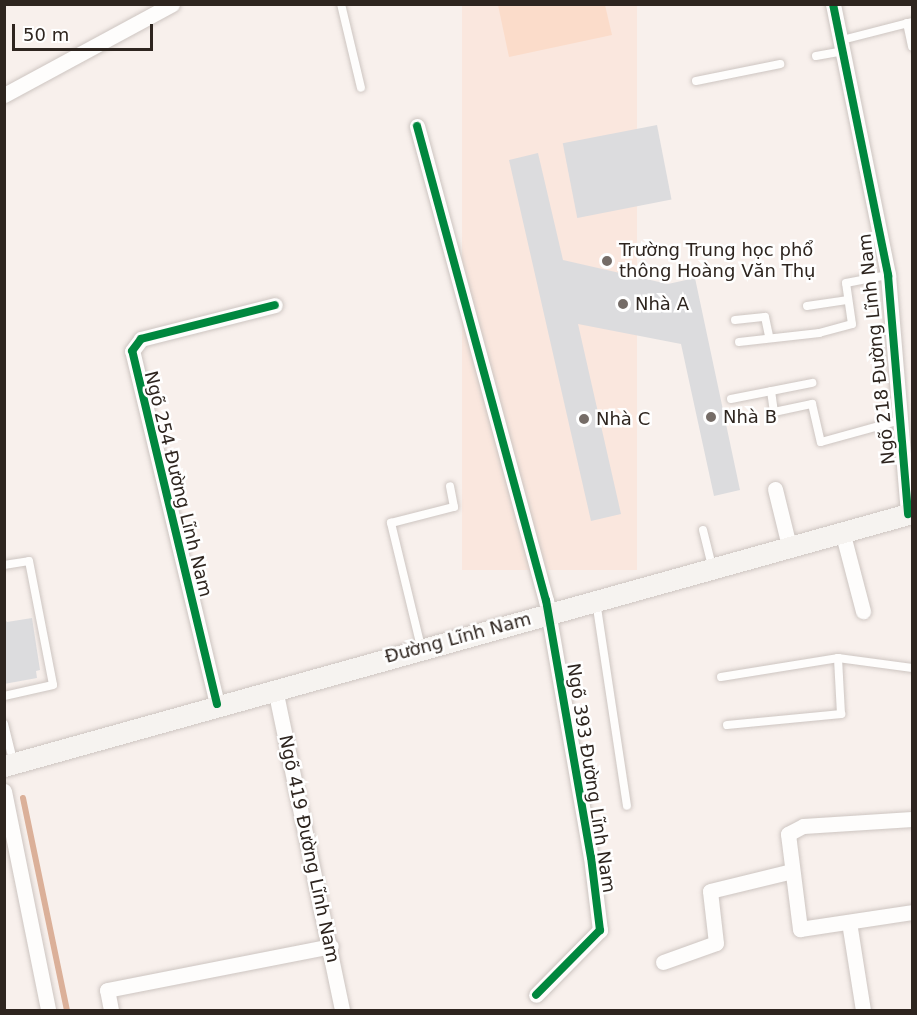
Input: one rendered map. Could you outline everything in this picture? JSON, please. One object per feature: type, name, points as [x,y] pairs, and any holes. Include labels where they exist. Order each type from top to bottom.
[{"type":"main road","name":"Đường Lĩnh Nam","points":[[9,764],[217,704],[910,514]]},
{"type":"street","points":[[4,95],[172,4]]},
{"type":"street","name":"Ngõ 218 Đường Lĩnh Nam","points":[[833,4],[888,275],[910,514]]},
{"type":"street","points":[[417,126],[549,613]]},
{"type":"street","name":"Ngõ 254 Đường Lĩnh Nam","points":[[217,704],[142,402],[133,345],[141,339],[275,304]]},
{"type":"street","points":[[775,489],[789,546]]},
{"type":"street","points":[[842,531],[863,611]]},
{"type":"street","name":"Ngõ 393 Đường Lĩnh Nam","points":[[536,994],[600,930],[549,613]]},
{"type":"street","name":"Ngõ 419 Đường Lĩnh Nam","points":[[274,689],[331,946],[342,1011]]},
{"type":"street","points":[[4,791],[48,1011]]},
{"type":"street","points":[[912,819],[795,828],[788,834],[800,929],[912,912]]},
{"type":"street","points":[[663,962],[716,943],[711,891],[792,871]]},
{"type":"street","points":[[849,922],[863,1011]]},
{"type":"street","points":[[111,1011],[107,990],[331,946]]},
{"type":"lane","points":[[341,4],[361,88]]},
{"type":"lane","points":[[816,56],[910,22],[912,46]]},
{"type":"lane","points":[[696,81],[780,64]]},
{"type":"lane","points":[[739,342],[769,336],[819,333],[852,324],[846,283],[888,275]]},
{"type":"lane","points":[[807,306],[847,300]]},
{"type":"lane","points":[[735,320],[765,317],[769,336]]},
{"type":"lane","points":[[731,399],[812,383]]},
{"type":"lane","points":[[771,391],[774,412],[812,404],[821,442],[901,420]]},
{"type":"lane","points":[[421,648],[391,523],[454,507],[450,486]]},
{"type":"lane","points":[[703,530],[712,567]]},
{"type":"lane","points":[[4,565],[29,561],[53,685],[4,696]]},
{"type":"lane","points":[[596,600],[627,806]]},
{"type":"lane","points":[[721,677],[838,658],[912,668]]},
{"type":"lane","points":[[727,725],[841,714],[838,658]]},
{"type":"lane","points":[[4,724],[9,764]]},
{"type":"shaded area","name":"Trường Trung học phổ thông Hoàng Văn Thụ","points":[[462,5],[637,5],[637,570],[462,570]]},
{"type":"shaded area","points":[[498,5],[605,5],[612,35],[509,57]]},
{"type":"building","points":[[657,125],[672,200],[577,218],[563,143]]},
{"type":"building","points":[[538,153],[563,260],[668,284],[695,278],[740,490],[714,496],[681,344],[578,324],[621,514],[591,521],[509,160]]},
{"type":"building","points":[[4,618],[7,622],[32,618],[40,670],[36,671],[37,678],[4,684]]},
{"type":"waterway","points":[[23,798],[67,1010]]},
{"type":"cycle path","points":[[833,4],[888,275],[908,514]]},
{"type":"cycle path","points":[[417,126],[546,600],[591,857],[600,930],[536,995]]},
{"type":"cycle path","points":[[217,704],[132,351],[141,339],[275,305]]},
{"type":"place","name":"Trường Trung học phổ thông Hoàng Văn Thụ","points":[[607,261]]},
{"type":"place","name":"Nhà A","points":[[623,304]]},
{"type":"place","name":"Nhà B","points":[[711,417]]},
{"type":"place","name":"Nhà C","points":[[584,419]]}]
